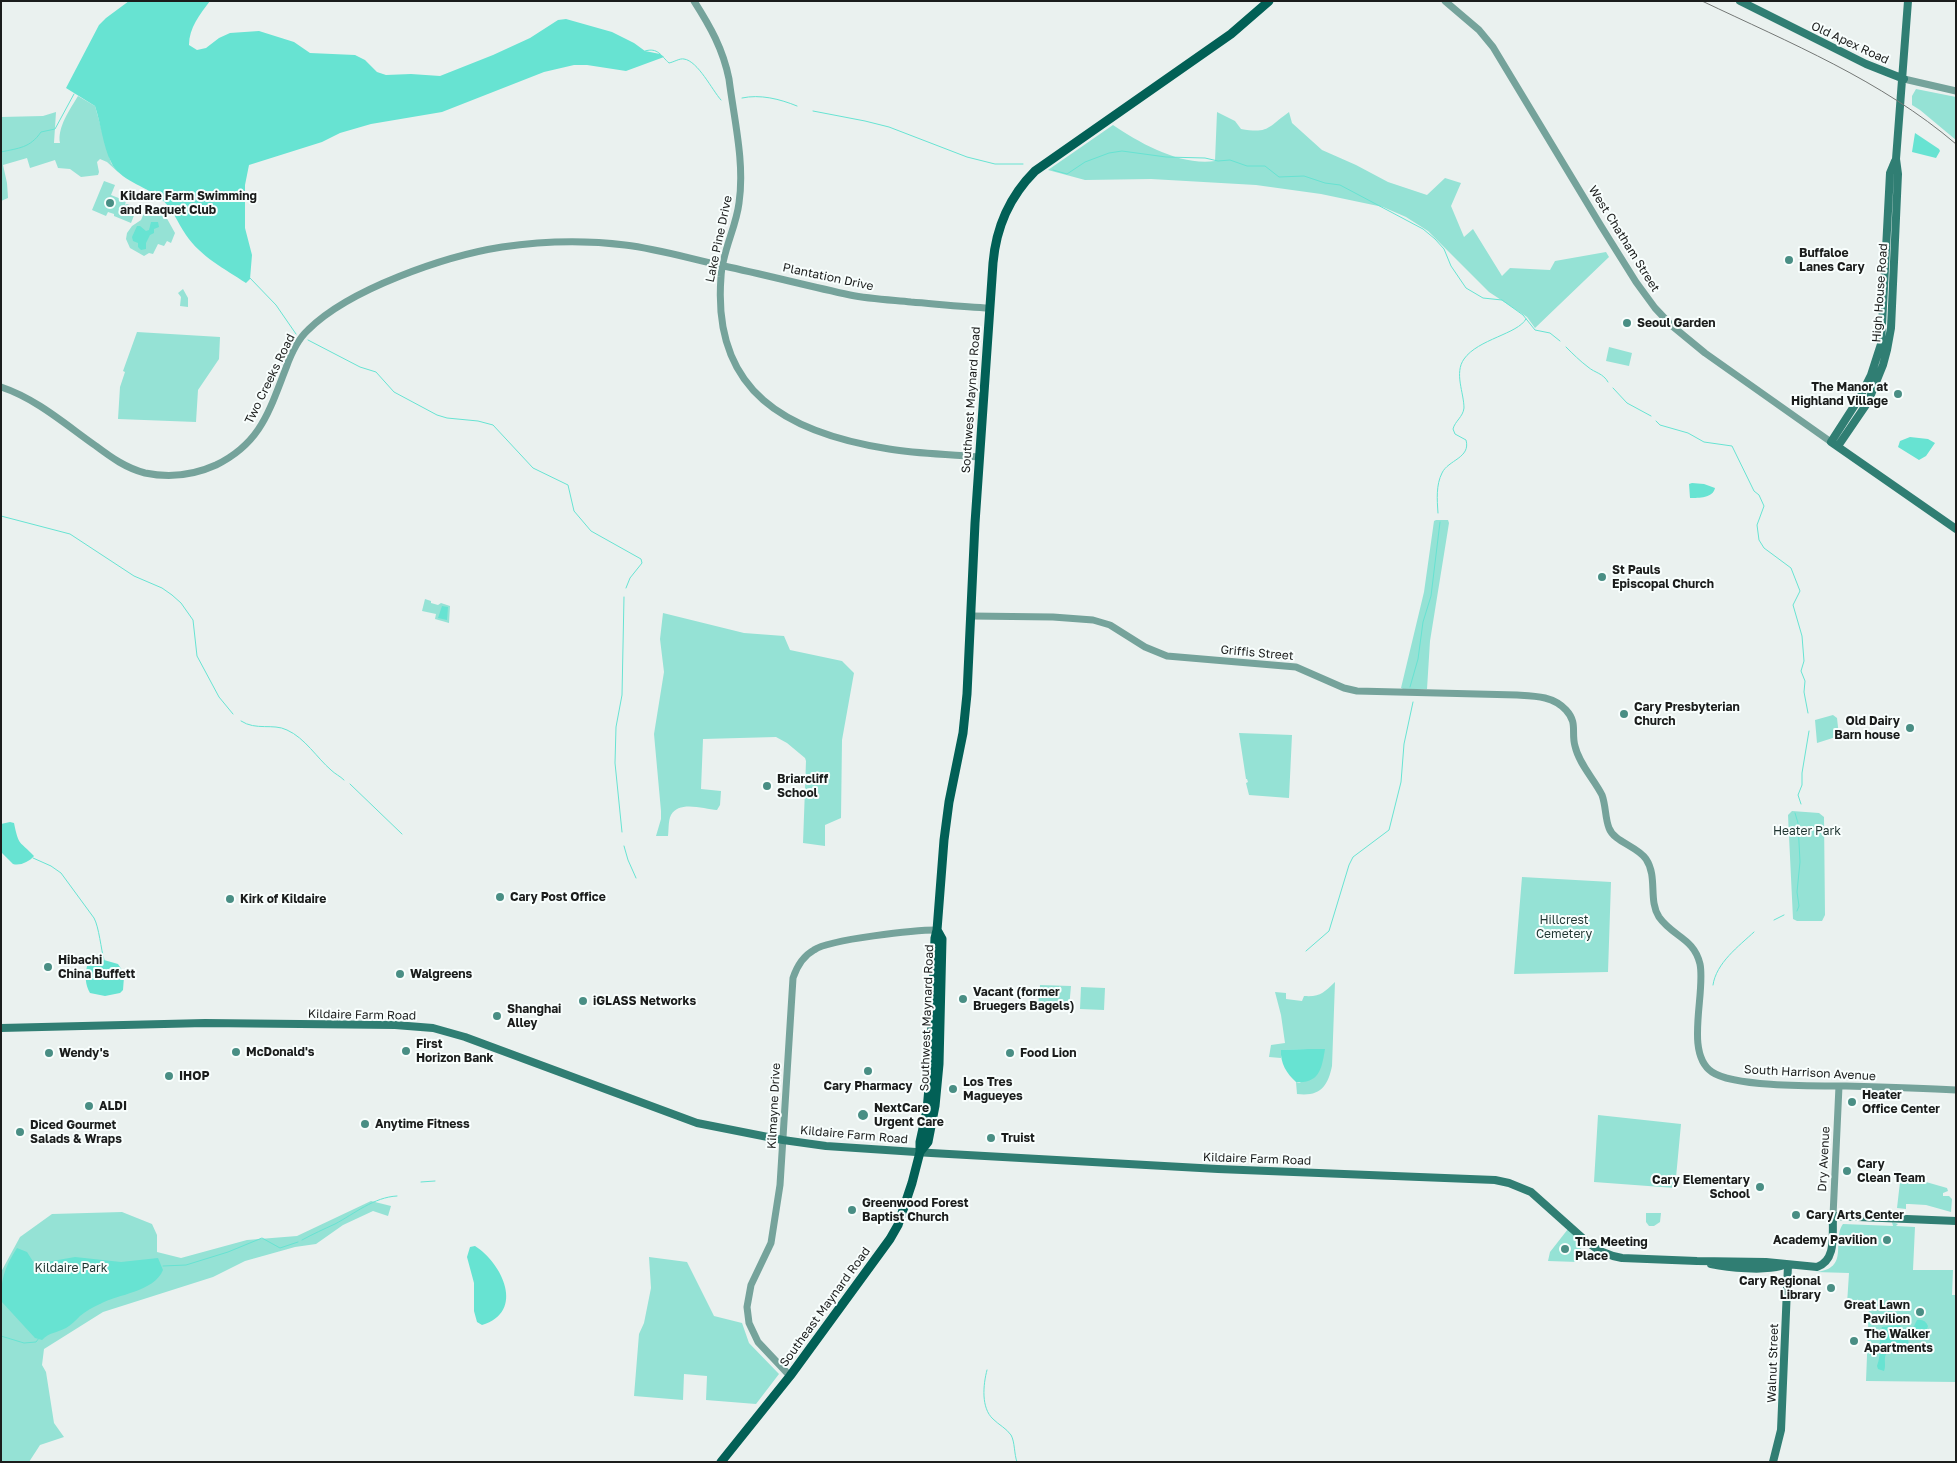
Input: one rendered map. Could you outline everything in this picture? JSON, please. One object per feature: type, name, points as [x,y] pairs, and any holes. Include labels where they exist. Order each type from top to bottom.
[{"type":"main road","name":"Southwest Maynard Road","points":[[920,1152],[929,1091],[935,938],[944,840],[949,802],[963,733],[994,247],[1008,208],[1024,182],[1035,171],[1231,34],[1269,1]]},
{"type":"main road","name":"Old Apex Road","points":[[1740,1],[1866,64],[1904,79]]},
{"type":"main road","name":"High House Road","points":[[1835,444],[1868,402],[1878,380],[1887,350],[1891,318],[1898,174],[1896,159],[1904,79],[1908,1]]},
{"type":"main road","name":"West Chatham Street","points":[[1835,444],[1956,529]]},
{"type":"main road","name":"Southwest Maynard Road","points":[[920,1152],[928,1142],[935,1106],[939,1064],[942,937],[937,930]]},
{"type":"main road","points":[[932,1022],[936,1036],[935,1060],[939,1064]]},
{"type":"main road","name":"Kildaire Farm Road","points":[[1,1028],[205,1023],[395,1024],[425,1027],[465,1037],[698,1123],[725,1130],[783,1140],[826,1146],[1218,1169],[1495,1180],[1509,1182],[1531,1192],[1587,1242],[1607,1254],[1622,1258],[1697,1261],[1737,1260],[1817,1267],[1827,1262]]},
{"type":"main road","name":"Southeast Maynard Road","points":[[722,1462],[790,1376],[876,1259],[898,1225],[920,1152]]},
{"type":"main road","points":[[1833,1216],[1956,1221]]},
{"type":"main road","name":"Dry Avenue","points":[[1827,1262],[1832,1251],[1833,1216]]},
{"type":"main road","name":"Walnut Street","points":[[1773,1462],[1781,1430],[1787,1265]]},
{"type":"street","name":"Lake Pine Drive","points":[[694,1],[714,34],[726,63],[739,161],[739,204],[722,266],[720,306],[731,355],[743,379],[761,400],[774,410],[791,420],[824,433],[861,444],[897,450],[980,458]]},
{"type":"street","name":"West Chatham Street","points":[[1445,1],[1479,30],[1493,47],[1615,249],[1643,292],[1656,308],[1671,325],[1705,353],[1835,444]]},
{"type":"street","name":"Old Apex Road","points":[[1904,79],[1956,91]]},
{"type":"street","name":"Two Creeks Road","points":[[1,387],[39,406],[127,467],[152,474],[178,475],[212,467],[235,455],[250,441],[261,428],[270,411],[294,349],[310,328],[352,299],[408,273],[478,251],[556,242],[625,245],[677,254],[722,266]]},
{"type":"street","name":"Plantation Drive","points":[[722,266],[860,297],[990,308]]},
{"type":"street","name":"Griffis Street","points":[[971,616],[1052,617],[1093,620],[1110,625],[1145,647],[1167,656],[1282,664],[1296,667],[1344,688],[1356,691],[1544,697],[1558,703],[1571,716],[1575,728],[1575,746],[1603,797]]},
{"type":"street","name":"South Harrison Avenue","points":[[1603,797],[1606,820],[1611,832],[1618,839],[1638,850],[1650,866],[1653,878],[1655,907],[1659,917],[1668,927],[1690,942],[1698,956],[1701,973],[1698,1044],[1701,1058],[1706,1066],[1718,1076],[1741,1081],[1956,1090]]},
{"type":"street","name":"Kilmayne Drive","points":[[790,1376],[758,1342],[749,1323],[747,1307],[751,1285],[772,1238],[780,1185],[793,980],[802,960],[814,950],[827,944],[917,931],[937,930]]},
{"type":"street","name":"Dry Avenue","points":[[1833,1216],[1839,1086]]},
{"type":"green space","points":[[1916,89],[1956,97],[1956,140],[1912,105],[1912,96]]},
{"type":"green space","points":[[78,96],[95,106],[111,163],[119,173],[107,162],[100,159],[97,162],[98,175],[81,177],[70,169],[58,168],[55,160],[30,168],[27,158],[3,165],[8,198],[1,201],[1,117],[43,116],[56,112],[54,143],[60,143],[62,125]]},
{"type":"green space","points":[[1217,112],[1235,121],[1241,129],[1257,131],[1268,128],[1289,112],[1292,123],[1322,150],[1388,182],[1427,195],[1445,178],[1461,183],[1451,206],[1464,237],[1473,229],[1502,276],[1510,268],[1550,270],[1555,261],[1606,252],[1609,257],[1535,328],[1527,317],[1489,292],[1428,231],[1406,217],[1383,207],[1321,194],[1256,185],[1151,179],[1085,180],[1048,170],[1113,125],[1149,146],[1175,157],[1202,162],[1215,161]]},
{"type":"green space","name":"Kildare Farm Swimming and Raquet Club","points":[[104,181],[115,185],[111,195],[126,201],[125,205],[137,208],[131,223],[108,212],[106,216],[92,210]]},
{"type":"green space","points":[[147,206],[165,215],[175,233],[171,243],[167,241],[164,246],[158,244],[153,254],[149,253],[144,256],[130,248],[126,239],[127,233],[132,226],[141,220]]},
{"type":"green space","points":[[183,289],[188,298],[188,307],[180,306],[181,297],[178,293]]},
{"type":"green space","points":[[137,332],[220,337],[219,359],[198,390],[196,422],[118,419],[120,387],[125,372],[123,371]]},
{"type":"green space","points":[[1609,347],[1632,353],[1629,366],[1606,361]]},
{"type":"green space","points":[[1448,520],[1449,523],[1430,641],[1427,689],[1403,689],[1401,688],[1424,592],[1434,521]]},
{"type":"green space","points":[[425,599],[438,605],[441,603],[450,606],[449,623],[435,619],[436,614],[422,611]]},
{"type":"green space","points":[[663,613],[744,633],[784,636],[790,650],[842,661],[854,673],[842,740],[841,818],[825,825],[825,846],[803,843],[806,761],[787,743],[776,737],[703,739],[701,789],[721,791],[720,805],[717,810],[692,806],[675,810],[669,822],[668,836],[656,836],[661,819],[661,811],[654,734],[664,672],[660,639]]},
{"type":"green space","points":[[1833,715],[1837,718],[1839,736],[1817,743],[1815,720]]},
{"type":"green space","points":[[1239,733],[1292,735],[1289,798],[1249,795]]},
{"type":"green space","name":"Heater Park","points":[[1792,811],[1819,813],[1824,817],[1825,915],[1822,921],[1797,921],[1793,919],[1788,815]]},
{"type":"green space","name":"Hillcrest Cemetery","points":[[1522,877],[1611,882],[1608,972],[1514,974]]},
{"type":"green space","points":[[1335,982],[1332,1066],[1328,1079],[1322,1089],[1317,1092],[1297,1094],[1296,1082],[1300,1083],[1324,1049],[1282,1050],[1281,1058],[1269,1057],[1271,1045],[1285,1043],[1275,992],[1286,993],[1286,999],[1302,1001],[1304,996],[1321,994]]},
{"type":"green space","points":[[1040,985],[1071,986],[1069,1008],[1038,1007]]},
{"type":"green space","points":[[1081,987],[1105,988],[1104,1010],[1080,1009]]},
{"type":"green space","points":[[1598,1115],[1681,1124],[1675,1188],[1594,1182]]},
{"type":"green space","points":[[1919,1180],[1947,1188],[1948,1191],[1943,1193],[1943,1196],[1949,1196],[1952,1199],[1951,1212],[1926,1205],[1906,1204],[1906,1209],[1897,1208],[1900,1182]]},
{"type":"green space","name":"Kildaire Park","points":[[371,1201],[391,1206],[388,1216],[373,1211],[343,1225],[316,1244],[295,1247],[245,1261],[213,1277],[103,1312],[44,1349],[42,1365],[46,1372],[54,1423],[64,1437],[40,1445],[29,1462],[1,1462],[1,1272],[20,1237],[52,1214],[122,1212],[152,1224],[157,1235],[157,1252],[181,1258],[247,1240],[297,1236]]},
{"type":"green space","points":[[1646,1213],[1661,1213],[1660,1222],[1654,1226],[1649,1226],[1646,1222]]},
{"type":"green space","points":[[1892,1222],[1898,1224],[1896,1226],[1915,1227],[1913,1270],[1953,1270],[1952,1295],[1956,1295],[1956,1382],[1866,1381],[1869,1305],[1847,1304],[1849,1273],[1815,1272],[1826,1270],[1833,1266],[1837,1260],[1840,1231],[1843,1224],[1893,1226]]},
{"type":"green space","points":[[1568,1229],[1582,1242],[1578,1262],[1548,1261],[1550,1252]]},
{"type":"green space","points":[[649,1257],[687,1262],[714,1316],[742,1323],[749,1343],[779,1374],[756,1404],[706,1400],[707,1376],[684,1374],[683,1400],[634,1396],[639,1334],[644,1323],[651,1288]]},
{"type":"shaded area","points":[[129,1],[210,1],[199,16],[189,39],[189,45],[197,50],[206,48],[219,38],[230,33],[259,31],[294,42],[310,53],[355,55],[365,60],[377,72],[386,75],[440,76],[493,55],[530,38],[558,20],[566,19],[612,32],[645,51],[660,54],[664,57],[626,71],[574,65],[544,72],[442,112],[371,124],[249,165],[245,185],[245,228],[252,255],[250,279],[246,283],[199,250],[186,235],[168,206],[160,198],[120,174],[111,162],[106,149],[95,106],[66,88],[99,25]]},
{"type":"shaded area","points":[[1915,133],[1939,149],[1940,151],[1936,158],[1912,152]]},
{"type":"shaded area","points":[[151,222],[158,222],[159,227],[154,229],[154,233],[150,235],[146,243],[146,249],[141,250],[138,247],[138,243],[133,241],[132,237],[137,226],[146,231],[149,230]]},
{"type":"shaded area","points":[[1910,437],[1928,439],[1935,443],[1926,456],[1919,460],[1898,447],[1900,441]]},
{"type":"shaded area","points":[[1689,484],[1704,484],[1715,488],[1709,496],[1690,498]]},
{"type":"shaded area","points":[[442,606],[448,607],[447,620],[438,618]]},
{"type":"shaded area","points":[[14,823],[20,843],[34,856],[27,862],[13,864],[1,852],[1,824]]},
{"type":"shaded area","points":[[104,960],[118,964],[122,970],[124,977],[123,990],[120,993],[105,996],[90,993],[88,990],[86,980],[87,966],[93,962]]},
{"type":"shaded area","points":[[1325,1049],[1321,1068],[1315,1077],[1310,1080],[1296,1082],[1285,1068],[1281,1050]]},
{"type":"shaded area","points":[[475,1246],[494,1264],[501,1275],[505,1287],[506,1299],[503,1310],[495,1319],[482,1325],[477,1322],[474,1311],[474,1283],[467,1257],[470,1247]]},
{"type":"shaded area","points":[[17,1248],[27,1252],[34,1263],[75,1257],[121,1262],[158,1258],[163,1270],[152,1283],[144,1288],[95,1306],[66,1328],[50,1334],[42,1340],[35,1338],[1,1301],[4,1273]]},
{"type":"shaded area","points":[[1917,1320],[1922,1320],[1926,1323],[1928,1326],[1926,1332],[1921,1334],[1915,1333],[1908,1339],[1909,1345],[1900,1352],[1888,1351],[1885,1356],[1884,1371],[1878,1369],[1882,1327],[1899,1325],[1907,1333],[1913,1328]]},
{"type":"waterway","points":[[645,51],[656,51],[669,63],[682,59],[689,61],[699,70],[721,100]]},
{"type":"waterway","points":[[1,152],[24,147],[41,132],[55,129],[74,94]]},
{"type":"waterway","points":[[742,98],[770,98],[797,106]]},
{"type":"waterway","points":[[813,111],[889,127],[967,157],[995,164],[1023,164]]},
{"type":"waterway","points":[[1053,170],[1067,174],[1085,162],[1109,153],[1122,151],[1166,157],[1205,158],[1218,161],[1230,160],[1247,166],[1265,166],[1279,177],[1304,176],[1325,183],[1340,185],[1423,229],[1444,249],[1451,266],[1466,288],[1483,298],[1502,300],[1523,315],[1535,330],[1550,333],[1560,341]]},
{"type":"waterway","points":[[249,277],[276,305],[296,334]]},
{"type":"waterway","points":[[1438,513],[1437,497],[1442,473],[1462,455],[1467,446],[1466,440],[1455,434],[1453,429],[1464,408],[1460,377],[1461,365],[1470,352],[1478,346],[1515,329],[1526,319]]},
{"type":"waterway","points":[[308,340],[360,367],[376,372],[394,392],[437,415],[493,425],[533,468],[568,485],[574,511],[591,531],[641,559],[642,563],[630,578],[626,588]]},
{"type":"waterway","points":[[1566,347],[1608,382]]},
{"type":"waterway","points":[[1613,388],[1627,403],[1651,416]]},
{"type":"waterway","points":[[1656,421],[1660,425],[1688,433],[1704,442],[1732,446],[1754,491],[1759,495],[1764,506],[1757,525],[1759,540],[1764,548],[1791,568],[1800,591],[1793,605],[1802,636],[1804,661],[1801,671],[1805,681],[1804,692],[1808,713]]},
{"type":"waterway","points":[[1,516],[70,534],[134,576],[162,588],[172,595],[181,603],[193,620],[197,656],[219,697],[233,714]]},
{"type":"waterway","points":[[1410,687],[1418,659],[1423,622],[1431,596],[1440,522]]},
{"type":"waterway","points":[[622,832],[615,763],[616,727],[622,695],[624,597]]},
{"type":"waterway","points":[[1306,951],[1329,931],[1353,857],[1389,830],[1401,782],[1404,744],[1413,702]]},
{"type":"waterway","points":[[241,721],[253,726],[276,727],[287,730],[305,743],[331,770],[344,780]]},
{"type":"waterway","points":[[1801,804],[1798,795],[1802,785],[1802,773],[1809,731]]},
{"type":"waterway","points":[[350,784],[402,834]]},
{"type":"waterway","points":[[1795,813],[1798,823],[1800,862],[1797,892],[1799,906],[1797,911]]},
{"type":"waterway","points":[[624,846],[636,878]]},
{"type":"waterway","points":[[33,858],[61,873],[94,918],[99,932],[104,960]]},
{"type":"waterway","points":[[1774,920],[1784,915]]},
{"type":"waterway","points":[[1713,985],[1723,962],[1754,932]]},
{"type":"waterway","points":[[421,1182],[435,1181]]},
{"type":"waterway","points":[[302,1240],[380,1199],[397,1196]]},
{"type":"waterway","points":[[163,1266],[186,1265],[228,1252],[262,1238],[280,1248],[298,1242]]},
{"type":"waterway","points":[[1,1336],[24,1343],[36,1342],[39,1338]]},
{"type":"waterway","points":[[987,1370],[984,1389],[986,1409],[993,1419],[1011,1435],[1017,1462]]},
{"type":"railway","points":[[1702,1],[1834,64],[1866,82],[1927,121],[1956,144]]},
{"type":"place","name":"Kildare Farm Swimming and Raquet Club","points":[[110,203]]},
{"type":"place","name":"Buffaloe Lanes Cary","points":[[1789,260]]},
{"type":"place","name":"Seoul Garden","points":[[1627,323]]},
{"type":"place","name":"The Manor at Highland Village","points":[[1898,394]]},
{"type":"place","name":"St Pauls Episcopal Church","points":[[1602,577]]},
{"type":"place","name":"Cary Presbyterian Church","points":[[1624,714]]},
{"type":"place","name":"Old Dairy Barn house","points":[[1910,728]]},
{"type":"place","name":"Briarcliff School","points":[[767,786]]},
{"type":"place","name":"Cary Post Office","points":[[500,897]]},
{"type":"place","name":"Kirk of Kildaire","points":[[230,899]]},
{"type":"place","name":"Hibachi China Buffett","points":[[48,967]]},
{"type":"place","name":"Walgreens","points":[[400,974]]},
{"type":"place","name":"Vacant (former Bruegers Bagels)","points":[[963,999]]},
{"type":"place","name":"iGLASS Networks","points":[[583,1001]]},
{"type":"place","name":"Shanghai Alley","points":[[497,1016]]},
{"type":"place","name":"First Horizon Bank","points":[[406,1051]]},
{"type":"place","name":"McDonald's","points":[[236,1052]]},
{"type":"place","name":"Wendy's","points":[[49,1053]]},
{"type":"place","name":"Food Lion","points":[[1010,1053]]},
{"type":"place","name":"Cary Pharmacy","points":[[868,1071]]},
{"type":"place","name":"IHOP","points":[[169,1076]]},
{"type":"place","name":"Los Tres Magueyes","points":[[953,1089]]},
{"type":"place","name":"Heater Office Center","points":[[1852,1102]]},
{"type":"place","name":"ALDI","points":[[89,1106]]},
{"type":"place","name":"NextCare Urgent Care","points":[[863,1115]]},
{"type":"place","name":"Anytime Fitness","points":[[365,1124]]},
{"type":"place","name":"Diced Gourmet Salads & Wraps","points":[[20,1132]]},
{"type":"place","name":"Truist","points":[[991,1138]]},
{"type":"place","name":"Cary Clean Team","points":[[1847,1171]]},
{"type":"place","name":"Cary Elementary School","points":[[1760,1187]]},
{"type":"place","name":"Greenwood Forest Baptist Church","points":[[852,1210]]},
{"type":"place","name":"Cary Arts Center","points":[[1796,1215]]},
{"type":"place","name":"Academy Pavilion","points":[[1887,1240]]},
{"type":"place","name":"The Meeting Place","points":[[1565,1249]]},
{"type":"place","name":"Cary Regional Library","points":[[1831,1288]]},
{"type":"place","name":"Great Lawn Pavilion","points":[[1920,1312]]},
{"type":"place","name":"The Walker Apartments","points":[[1854,1341]]}]
